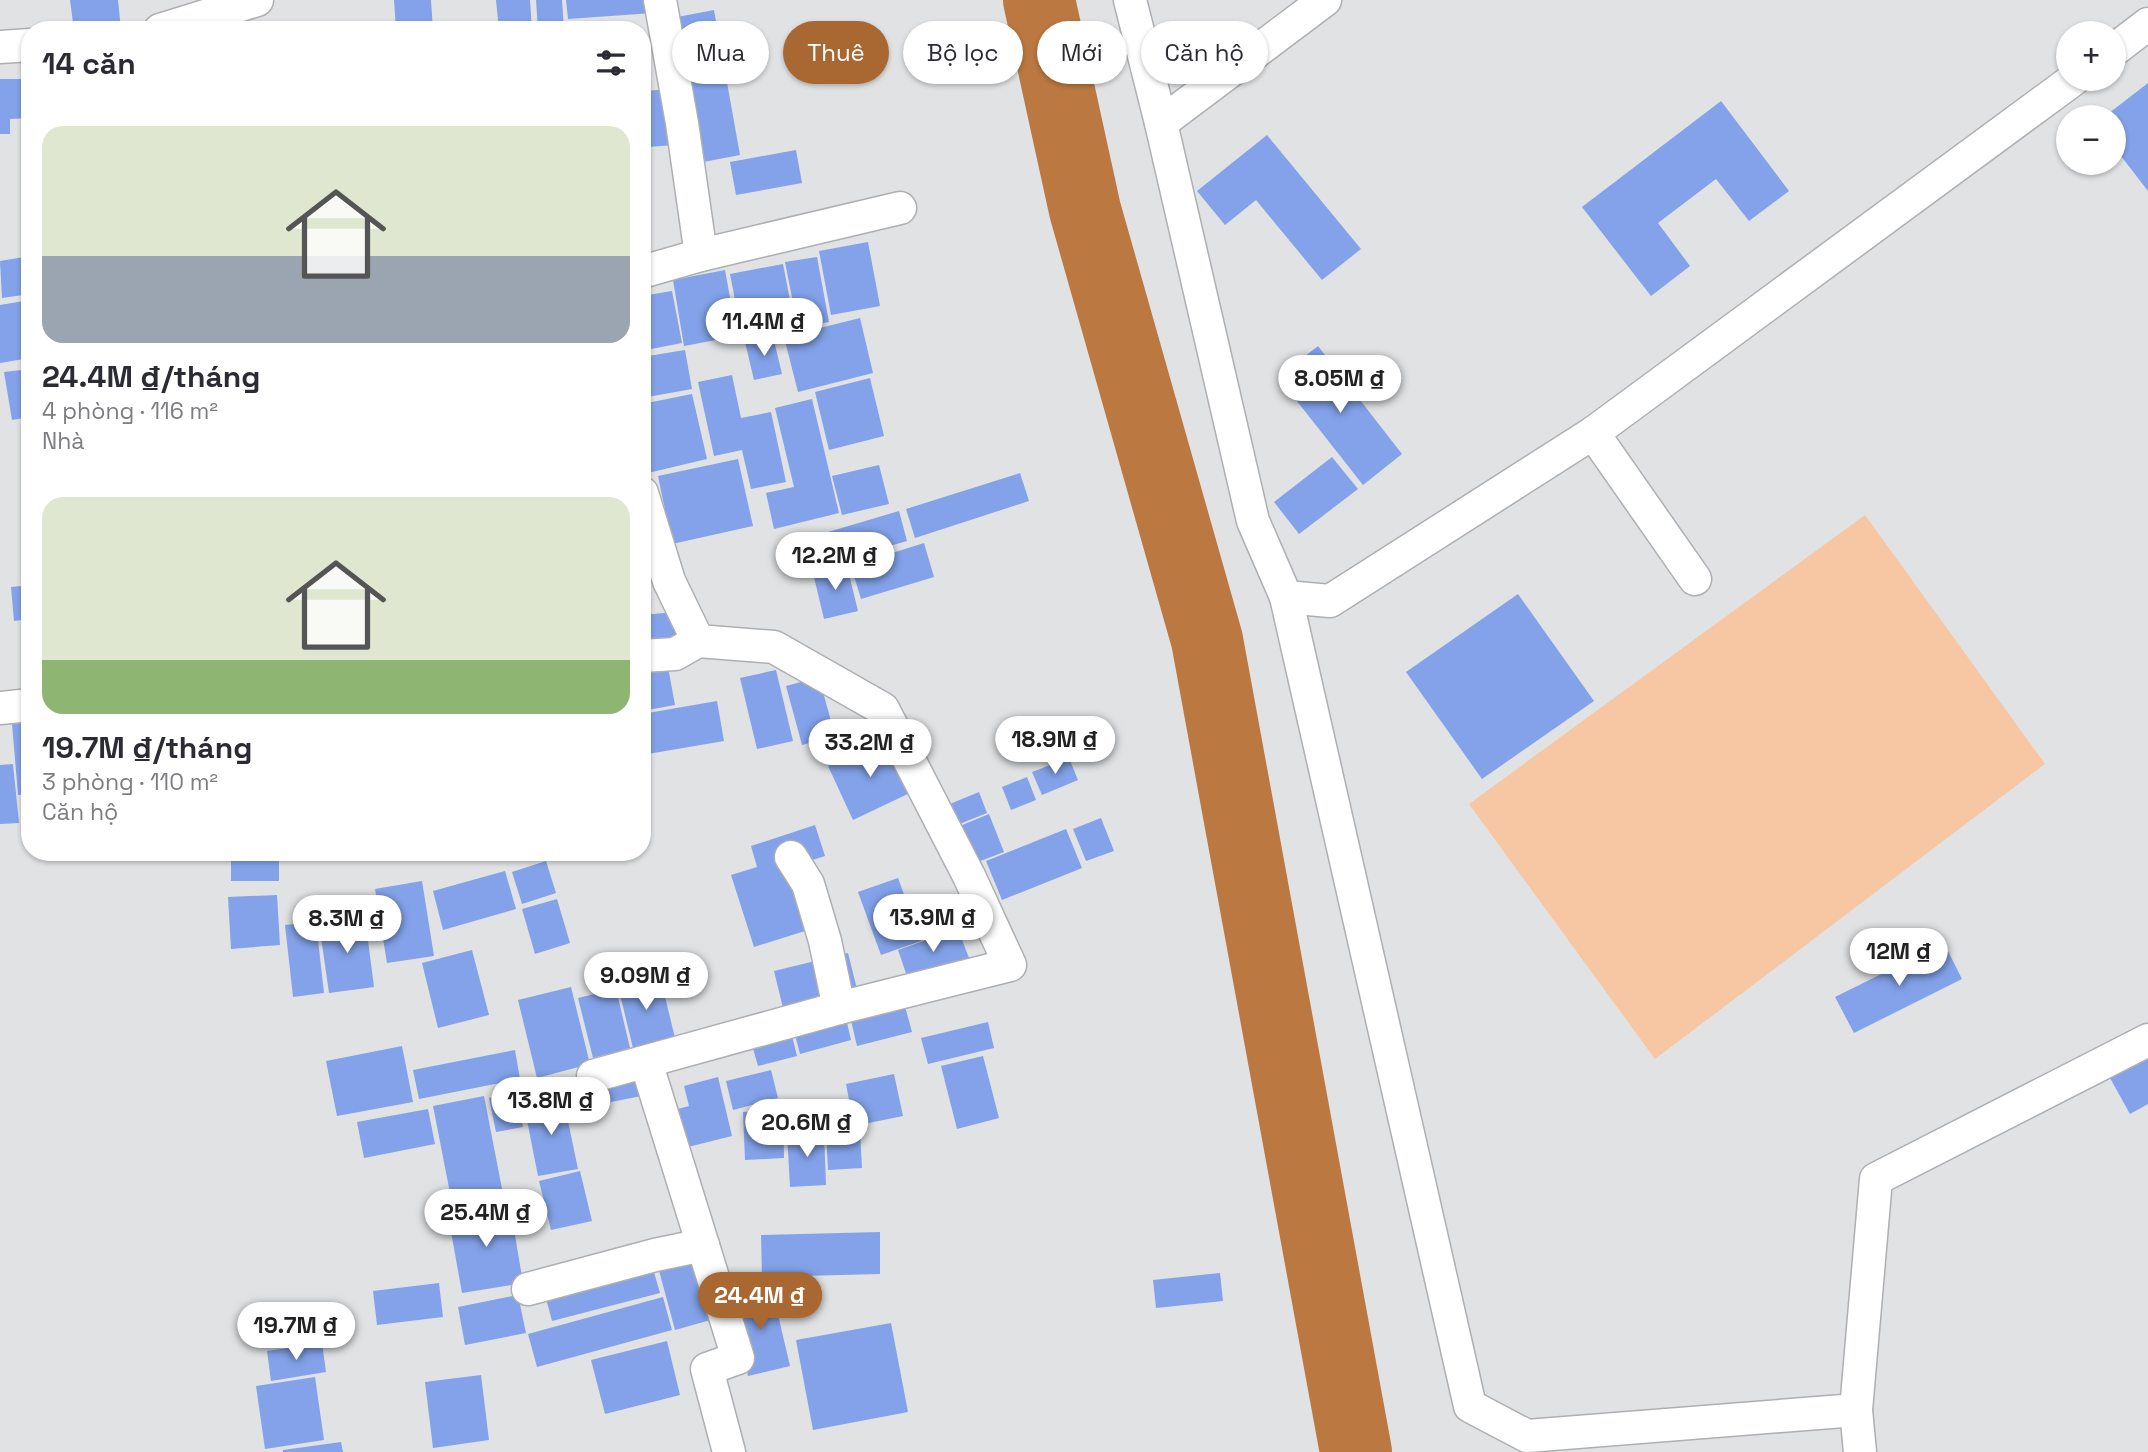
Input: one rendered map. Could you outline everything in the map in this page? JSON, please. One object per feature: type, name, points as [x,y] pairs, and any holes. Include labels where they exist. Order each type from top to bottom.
[{"type":"street","points":[[189,21],[257,0]]},
{"type":"street","points":[[660,0],[682,123],[701,256]]},
{"type":"street","points":[[1130,0],[1253,521],[1286,597],[1470,1406],[1527,1436],[1856,1410]]},
{"type":"street","points":[[1161,123],[1325,0]]},
{"type":"street","points":[[2126,41],[2148,24]]},
{"type":"street","points":[[1286,597],[1331,601],[1593,433],[2058,91]]},
{"type":"street","points":[[651,270],[900,208]]},
{"type":"street","points":[[1593,433],[1695,579]]},
{"type":"street","points":[[651,522],[669,581],[698,641]]},
{"type":"street","points":[[593,1076],[839,1007],[1010,965],[969,876],[883,709],[774,647],[698,641],[675,654],[651,655]]},
{"type":"street","points":[[0,708],[21,706]]},
{"type":"street","points":[[791,857],[808,884],[825,941],[839,1007]]},
{"type":"street","points":[[1860,1452],[1856,1410],[1876,1179],[2148,1040]]},
{"type":"street","points":[[646,1062],[738,1358],[707,1369],[729,1452]]},
{"type":"street","points":[[528,1289],[703,1245]]},
{"type":"shaded area","points":[[1865,515],[2045,764],[1655,1059],[1469,804]]},
{"type":"building","points":[[70,0],[118,0],[120,21],[73,21]]},
{"type":"building","points":[[394,0],[431,0],[432,21],[395,21]]},
{"type":"building","points":[[496,0],[530,0],[531,21],[498,21]]},
{"type":"building","points":[[536,0],[562,0],[563,21],[537,21]]},
{"type":"building","points":[[566,0],[652,0],[653,13],[568,19]]},
{"type":"building","points":[[714,10],[716,21],[673,21],[672,18]]},
{"type":"building","points":[[0,79],[21,79],[21,118],[10,119],[10,134],[0,134]]},
{"type":"building","points":[[2148,83],[2148,191],[2126,163],[2126,105],[2120,105]]},
{"type":"building","points":[[684,84],[727,84],[740,155],[698,163]]},
{"type":"building","points":[[670,89],[675,145],[651,147],[651,90]]},
{"type":"building","points":[[1721,101],[1789,191],[1749,221],[1716,179],[1658,223],[1690,266],[1651,296],[1582,207]]},
{"type":"building","points":[[1267,135],[1361,249],[1322,280],[1256,200],[1225,225],[1197,191]]},
{"type":"building","points":[[796,150],[802,183],[736,195],[730,162]]},
{"type":"building","points":[[868,242],[880,306],[831,315],[819,251]]},
{"type":"building","points":[[817,257],[829,322],[798,328],[785,262]]},
{"type":"building","points":[[21,258],[21,295],[2,298],[0,261]]},
{"type":"building","points":[[783,264],[795,326],[742,336],[730,274]]},
{"type":"building","points":[[725,270],[737,336],[684,346],[673,280]]},
{"type":"building","points":[[672,291],[682,343],[651,349],[651,294]]},
{"type":"building","points":[[21,302],[21,360],[0,363],[0,305]]},
{"type":"building","points":[[860,318],[873,373],[798,392],[784,337]]},
{"type":"building","points":[[773,336],[782,374],[754,380],[745,342]]},
{"type":"building","points":[[1318,346],[1402,454],[1363,485],[1278,377]]},
{"type":"building","points":[[685,350],[692,389],[651,396],[651,356]]},
{"type":"building","points":[[21,370],[21,418],[12,420],[4,372]]},
{"type":"building","points":[[732,375],[741,418],[771,412],[786,482],[751,489],[742,450],[714,456],[698,382]]},
{"type":"building","points":[[870,378],[884,436],[829,450],[815,392]]},
{"type":"building","points":[[692,394],[707,459],[651,472],[651,402]]},
{"type":"building","points":[[812,399],[839,513],[774,529],[766,493],[794,487],[775,408]]},
{"type":"building","points":[[1332,457],[1358,489],[1299,534],[1274,502]]},
{"type":"building","points":[[738,459],[753,526],[672,544],[658,476]]},
{"type":"building","points":[[879,465],[889,504],[842,515],[832,476]]},
{"type":"building","points":[[1020,473],[1029,501],[915,538],[906,509]]},
{"type":"building","points":[[899,511],[907,541],[827,564],[818,535]]},
{"type":"building","points":[[924,543],[934,577],[861,599],[851,566]]},
{"type":"building","points":[[847,566],[858,611],[824,619],[813,573]]},
{"type":"building","points":[[21,586],[21,620],[14,621],[11,587]]},
{"type":"building","points":[[1518,594],[1594,701],[1482,779],[1406,672]]},
{"type":"building","points":[[675,612],[678,641],[651,644],[651,614]]},
{"type":"building","points":[[666,656],[675,705],[651,709],[651,658]]},
{"type":"building","points":[[776,670],[793,741],[757,749],[740,678]]},
{"type":"building","points":[[819,677],[835,736],[802,745],[786,686]]},
{"type":"building","points":[[717,701],[724,741],[651,753],[651,712]]},
{"type":"building","points":[[21,723],[21,795],[18,795],[12,724]]},
{"type":"building","points":[[888,739],[912,792],[853,820],[828,766]]},
{"type":"building","points":[[1069,758],[1078,780],[1042,795],[1032,772]]},
{"type":"building","points":[[13,764],[19,823],[0,824],[0,765]]},
{"type":"building","points":[[1027,777],[1036,800],[1011,810],[1002,787]]},
{"type":"building","points":[[979,792],[987,813],[952,827],[945,806]]},
{"type":"building","points":[[989,814],[1004,852],[970,865],[955,828]]},
{"type":"building","points":[[1101,818],[1114,851],[1086,861],[1073,829]]},
{"type":"building","points":[[815,825],[825,856],[803,863],[824,925],[754,947],[731,875],[757,867],[751,846]]},
{"type":"building","points":[[1066,829],[1082,868],[1002,900],[986,861]]},
{"type":"building","points":[[231,861],[279,861],[279,881],[231,881]]},
{"type":"building","points":[[546,861],[556,893],[522,904],[512,872]]},
{"type":"building","points":[[505,871],[516,909],[443,930],[433,891]]},
{"type":"building","points":[[898,878],[921,941],[881,955],[858,892]]},
{"type":"building","points":[[422,881],[434,956],[387,963],[375,889]]},
{"type":"building","points":[[277,895],[280,945],[231,949],[228,897]]},
{"type":"building","points":[[557,899],[570,943],[535,954],[522,909]]},
{"type":"building","points":[[365,917],[374,987],[329,993],[319,923]]},
{"type":"building","points":[[316,922],[324,993],[293,997],[285,925]]},
{"type":"building","points":[[958,929],[969,958],[908,979],[898,950]]},
{"type":"building","points":[[1944,943],[1962,979],[1854,1033],[1835,997]]},
{"type":"building","points":[[472,950],[489,1015],[438,1028],[422,963]]},
{"type":"building","points":[[848,953],[857,989],[783,1008],[774,971]]},
{"type":"building","points":[[660,976],[675,1038],[633,1048],[618,986]]},
{"type":"building","points":[[571,987],[590,1064],[537,1078],[518,1000]]},
{"type":"building","points":[[616,989],[630,1048],[593,1058],[578,998]]},
{"type":"building","points":[[903,999],[912,1032],[857,1046],[849,1012]]},
{"type":"building","points":[[845,1014],[851,1040],[800,1054],[793,1027]]},
{"type":"building","points":[[988,1022],[994,1048],[928,1064],[921,1038]]},
{"type":"building","points":[[790,1028],[797,1056],[758,1066],[750,1038]]},
{"type":"building","points":[[402,1046],[413,1102],[337,1116],[326,1061]]},
{"type":"building","points":[[515,1050],[520,1079],[419,1099],[413,1070]]},
{"type":"building","points":[[983,1056],[999,1118],[957,1129],[941,1066]]},
{"type":"building","points":[[2148,1058],[2148,1104],[2130,1114],[2110,1078]]},
{"type":"building","points":[[771,1070],[778,1098],[733,1110],[726,1081]]},
{"type":"building","points":[[643,1073],[647,1095],[569,1110],[564,1088]]},
{"type":"building","points":[[894,1074],[903,1116],[854,1126],[846,1084]]},
{"type":"building","points":[[718,1077],[732,1136],[676,1150],[666,1112],[689,1106],[684,1086]]},
{"type":"building","points":[[516,1092],[523,1127],[496,1132],[489,1098]]},
{"type":"building","points":[[484,1096],[503,1194],[452,1203],[433,1106]]},
{"type":"building","points":[[563,1097],[578,1169],[538,1176],[524,1105]]},
{"type":"building","points":[[428,1109],[435,1144],[364,1158],[357,1122]]},
{"type":"building","points":[[783,1110],[784,1158],[745,1160],[743,1112]]},
{"type":"building","points":[[824,1131],[826,1185],[790,1187],[787,1133]]},
{"type":"building","points":[[860,1132],[862,1168],[828,1170],[826,1133]]},
{"type":"building","points":[[580,1171],[592,1221],[551,1230],[539,1181]]},
{"type":"building","points":[[510,1205],[523,1283],[462,1293],[448,1215]]},
{"type":"building","points":[[880,1232],[880,1274],[762,1277],[761,1235]]},
{"type":"building","points":[[696,1252],[714,1319],[675,1330],[657,1263]]},
{"type":"building","points":[[651,1262],[660,1293],[552,1321],[544,1291]]},
{"type":"building","points":[[1220,1273],[1223,1301],[1156,1308],[1153,1280]]},
{"type":"building","points":[[439,1283],[443,1317],[377,1325],[373,1291]]},
{"type":"building","points":[[772,1289],[790,1366],[748,1376],[730,1299]]},
{"type":"building","points":[[518,1295],[526,1333],[465,1345],[458,1307]]},
{"type":"building","points":[[663,1297],[672,1330],[537,1367],[528,1334]]},
{"type":"building","points":[[891,1323],[908,1412],[813,1430],[796,1340]]},
{"type":"building","points":[[667,1341],[680,1395],[605,1414],[591,1360]]},
{"type":"building","points":[[322,1343],[326,1372],[271,1381],[267,1351]]},
{"type":"building","points":[[481,1375],[489,1440],[433,1448],[425,1382]]},
{"type":"building","points":[[315,1377],[324,1440],[265,1449],[256,1386]]},
{"type":"building","points":[[341,1442],[343,1452],[283,1452],[283,1450]]},
{"type":"waterway","points":[[1039,0],[1085,210],[1207,640],[1356,1452]]}]
